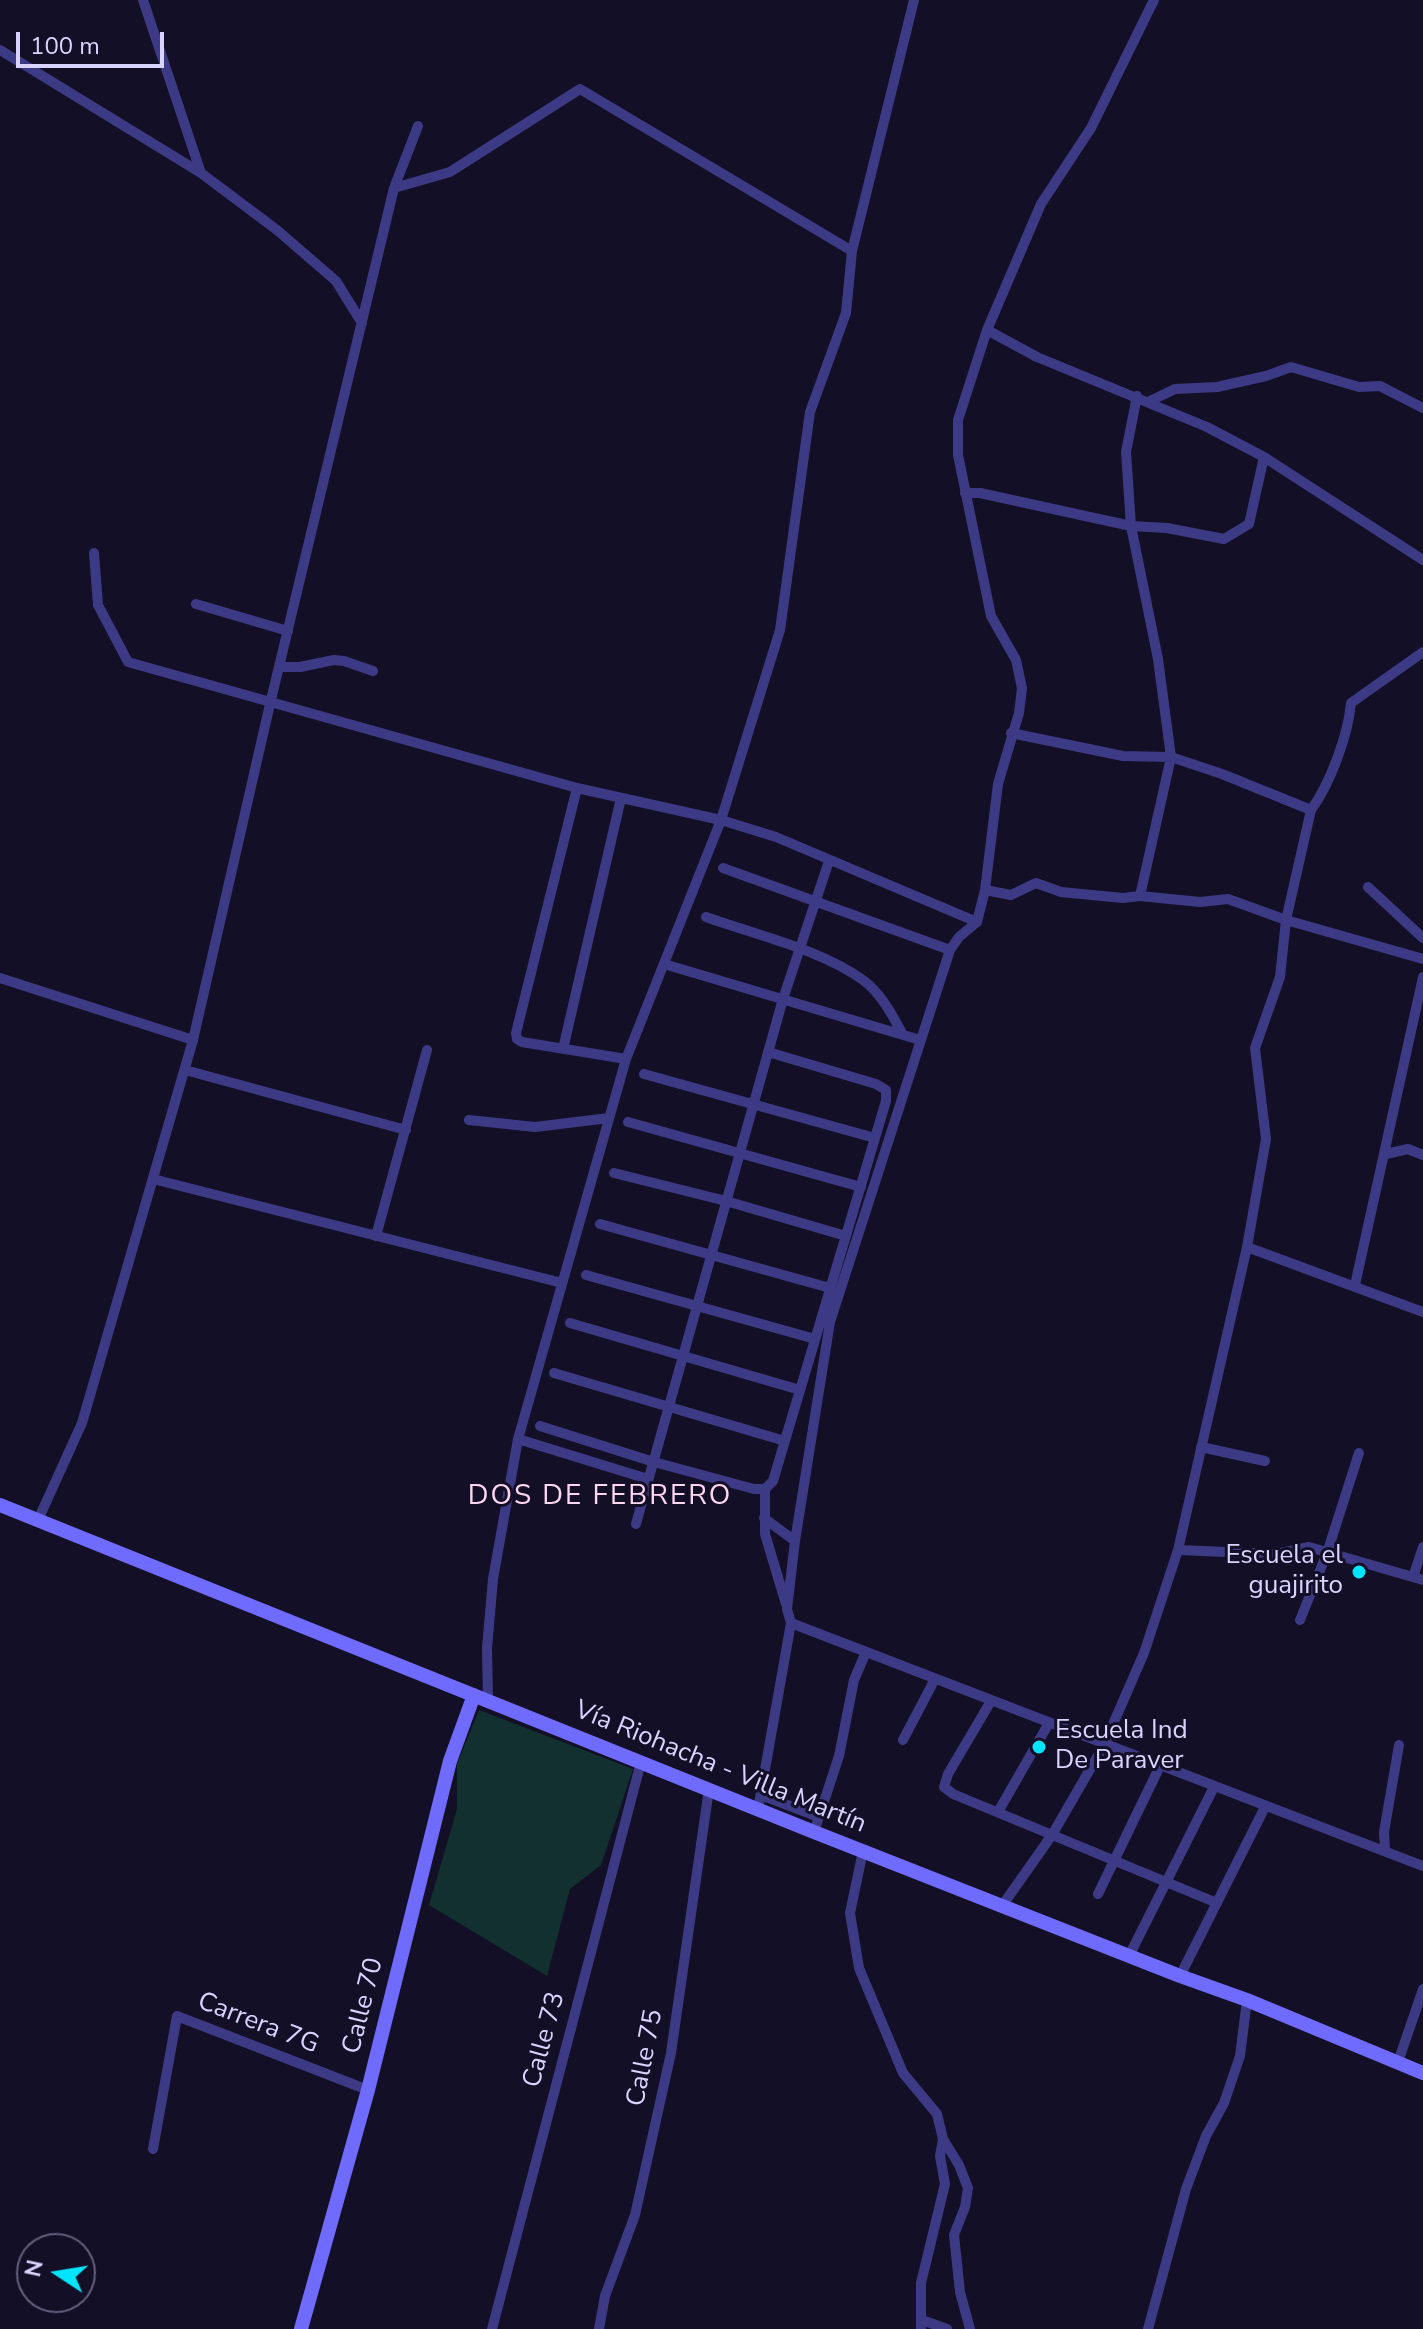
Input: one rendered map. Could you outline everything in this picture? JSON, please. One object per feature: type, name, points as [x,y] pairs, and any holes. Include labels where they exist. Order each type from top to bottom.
[{"type":"main road","name":"Vía Riohacha - Villa Martín","points":[[0,1505],[709,1789],[759,1802],[814,1832],[1247,2000],[1423,2073]]},
{"type":"main road","name":"Calle 70","points":[[301,2329],[368,2090],[450,1761],[481,1697]]},
{"type":"street","points":[[143,0],[201,173]]},
{"type":"street","points":[[481,1697],[493,1579],[518,1439],[626,1059],[721,820],[780,630],[810,412],[846,313],[852,251],[914,0]]},
{"type":"street","points":[[787,1609],[830,1322],[950,950],[959,937],[977,922],[985,890],[998,784],[1019,713],[1022,688],[1016,660],[991,616],[958,455],[958,420],[987,330],[1041,204],[1091,128],[1154,0]]},
{"type":"street","points":[[0,50],[201,173],[277,230],[336,281],[362,323]]},
{"type":"street","points":[[394,188],[450,172],[580,89],[852,251]]},
{"type":"street","points":[[38,1520],[82,1423],[185,1070],[394,188],[418,126]]},
{"type":"street","points":[[987,330],[1037,357],[1150,401],[1264,457],[1423,560]]},
{"type":"street","points":[[1150,401],[1175,389],[1217,387],[1291,367],[1359,387],[1380,386],[1423,408]]},
{"type":"street","points":[[1137,396],[1126,452],[1131,526],[1158,659],[1171,757],[1140,896]]},
{"type":"street","points":[[965,493],[980,493],[1131,526],[1167,528],[1224,539],[1249,524],[1264,457]]},
{"type":"street","points":[[94,553],[98,605],[128,662],[577,788],[721,820],[776,837],[977,922]]},
{"type":"street","points":[[196,604],[288,631]]},
{"type":"street","points":[[1002,1906],[1052,1835],[1104,1745],[1144,1653],[1178,1550],[1247,1247],[1266,1139],[1255,1048],[1280,977],[1286,920],[1311,810],[1320,797],[1349,723],[1351,703],[1423,652]]},
{"type":"street","points":[[279,667],[309,666],[334,660],[373,671]]},
{"type":"street","points":[[1011,733],[1123,756],[1171,757],[1311,810]]},
{"type":"street","points":[[577,788],[517,1039],[626,1059]]},
{"type":"street","points":[[563,1049],[621,798]]},
{"type":"street","points":[[636,1524],[783,999],[829,861]]},
{"type":"street","points":[[723,868],[950,950]]},
{"type":"street","points":[[985,890],[1011,895],[1036,883],[1061,892],[1123,898],[1140,896],[1200,902],[1228,899],[1286,920],[1423,959]]},
{"type":"street","points":[[1368,887],[1423,938]]},
{"type":"street","points":[[706,917],[813,954],[865,981],[890,1009],[903,1035]]},
{"type":"street","points":[[664,964],[920,1040]]},
{"type":"street","points":[[1355,1285],[1423,977]]},
{"type":"street","points":[[0,978],[193,1040]]},
{"type":"street","points":[[376,1236],[427,1050]]},
{"type":"street","points":[[768,1052],[876,1084],[886,1090],[886,1101],[773,1481],[765,1489],[764,1518],[768,1551],[791,1623],[759,1802],[819,1817]]},
{"type":"street","points":[[185,1070],[406,1130]]},
{"type":"street","points":[[644,1074],[875,1138]]},
{"type":"street","points":[[469,1120],[535,1127],[609,1118]]},
{"type":"street","points":[[628,1122],[861,1187]]},
{"type":"street","points":[[1386,1154],[1408,1149],[1423,1155]]},
{"type":"street","points":[[614,1173],[846,1236]]},
{"type":"street","points":[[153,1179],[562,1283]]},
{"type":"street","points":[[600,1224],[830,1288]]},
{"type":"street","points":[[1247,1247],[1423,1312]]},
{"type":"street","points":[[586,1275],[815,1339]]},
{"type":"street","points":[[570,1323],[800,1390]]},
{"type":"street","points":[[554,1373],[785,1441]]},
{"type":"street","points":[[540,1426],[654,1462],[754,1489],[765,1489]]},
{"type":"street","points":[[518,1439],[648,1479]]},
{"type":"street","points":[[1201,1447],[1265,1461]]},
{"type":"street","points":[[1300,1620],[1327,1553],[1359,1453]]},
{"type":"street","points":[[764,1518],[795,1541]]},
{"type":"street","points":[[1178,1550],[1276,1554],[1309,1547],[1418,1578],[1423,1547]]},
{"type":"street","points":[[791,1623],[1423,1866]]},
{"type":"street","points":[[814,1832],[839,1756],[854,1680],[866,1652]]},
{"type":"street","points":[[903,1740],[935,1679]]},
{"type":"street","points":[[991,1701],[948,1774],[944,1787],[953,1794],[1217,1903]]},
{"type":"street","points":[[998,1812],[1049,1723]]},
{"type":"street","points":[[1385,1850],[1384,1832],[1399,1745]]},
{"type":"street","name":"Calle 73","points":[[492,2329],[641,1762]]},
{"type":"street","points":[[1098,1894],[1160,1766]]},
{"type":"street","points":[[1129,1956],[1214,1787]]},
{"type":"street","name":"Calle 75","points":[[599,2329],[605,2296],[635,2215],[671,2053],[709,1789]]},
{"type":"street","points":[[1180,1976],[1265,1807]]},
{"type":"street","points":[[863,1851],[850,1913],[859,1968],[903,2073],[937,2114],[943,2139],[959,2165],[968,2188],[965,2207],[954,2235],[960,2292],[970,2329]]},
{"type":"street","points":[[1398,2062],[1423,1989]]},
{"type":"street","points":[[1148,2329],[1186,2189],[1206,2136],[1224,2103],[1240,2056],[1247,2000]]},
{"type":"street","name":"Carrera 7G","points":[[153,2149],[177,2016],[368,2090]]},
{"type":"street","points":[[943,2139],[940,2156],[945,2184],[921,2283],[922,2324],[947,2329]]},
{"type":"green space","points":[[479,1710],[633,1769],[601,1865],[570,1889],[547,1976],[429,1905],[457,1809],[457,1764]]},
{"type":"place","name":"Escuela el guajirito","points":[[1359,1572]]},
{"type":"place","name":"Escuela Ind De Paraver","points":[[1039,1747]]},
{"type":"district","name":"DOS DE FEBRERO","points":[[600,1497]]}]
